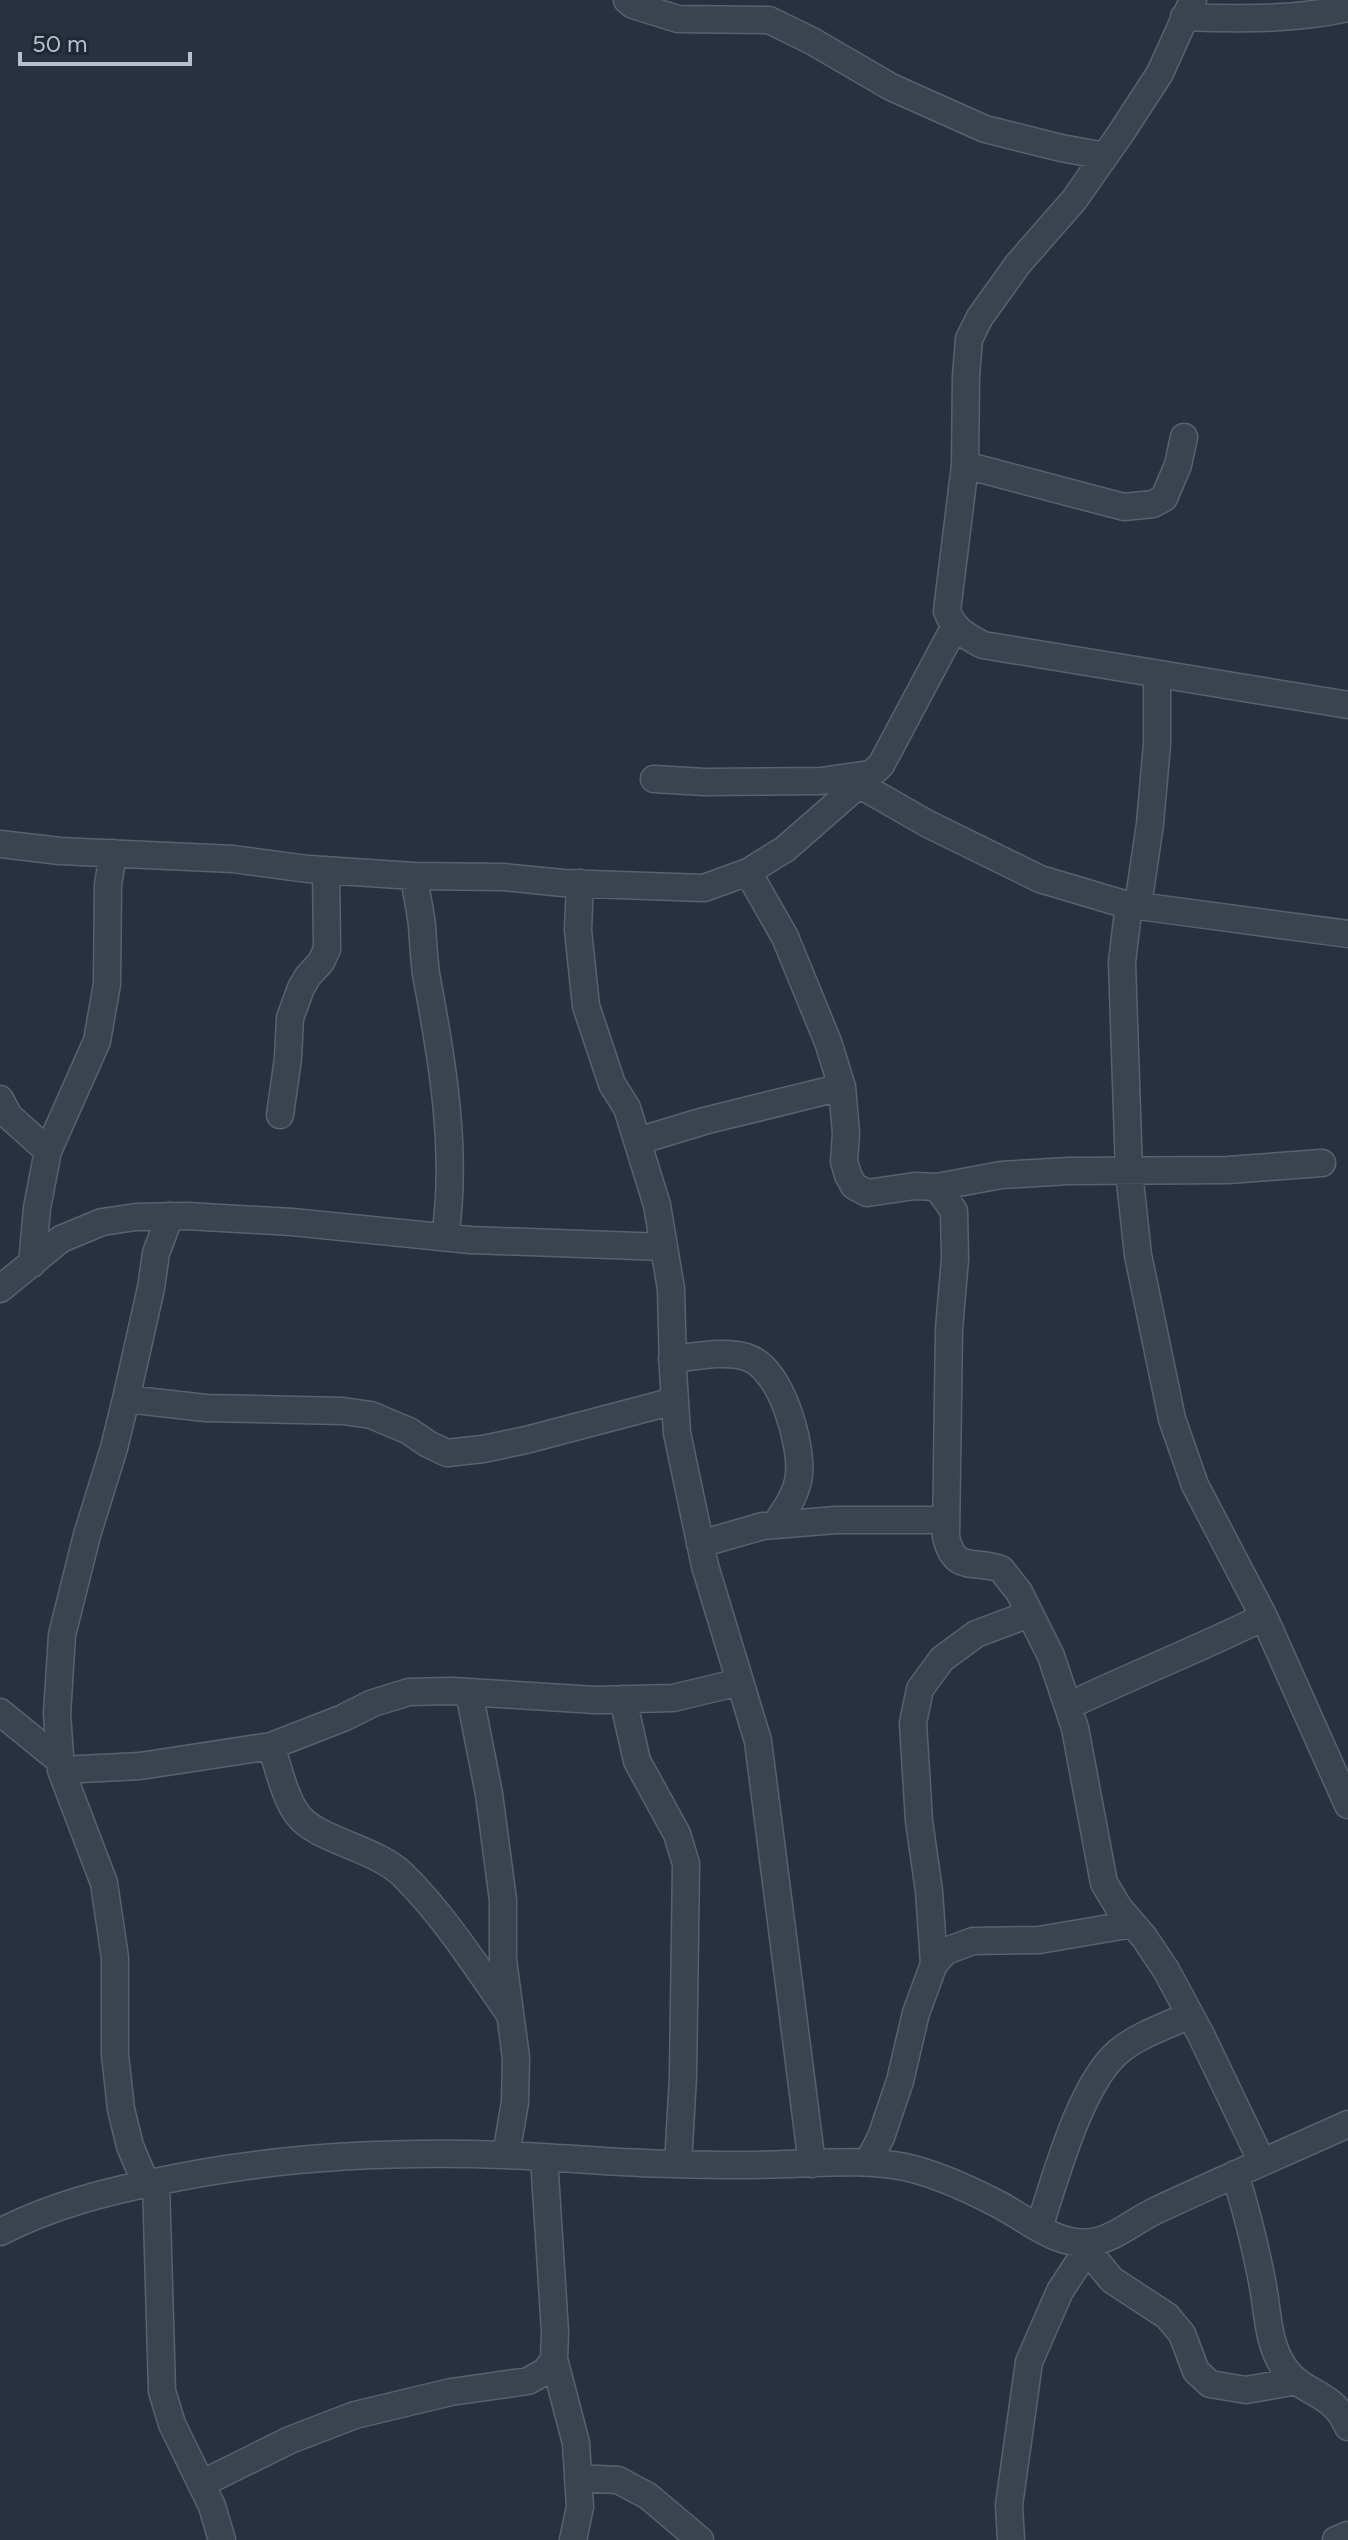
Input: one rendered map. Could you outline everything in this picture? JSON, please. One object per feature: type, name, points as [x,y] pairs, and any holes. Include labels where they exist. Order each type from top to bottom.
[{"type":"street","points":[[627,0],[633,5],[678,19],[769,20],[891,87],[985,129],[1105,156]]},
{"type":"street","points":[[1348,8],[1326,13],[1255,17],[1189,8],[1160,73],[1105,156],[1074,200],[1018,264],[980,317],[969,339],[965,465],[947,611],[963,635],[983,645],[1348,705]]},
{"type":"street","points":[[965,465],[1124,507],[1141,507],[1164,498],[1178,465],[1184,437]]},
{"type":"street","points":[[0,844],[233,859],[414,876],[503,877],[704,888],[748,872],[785,849],[881,765],[955,626]]},
{"type":"street","points":[[1157,675],[1156,757],[1150,824],[1122,962],[1129,1172],[1138,1255],[1172,1419],[1195,1485],[1264,1617],[1348,1805]]},
{"type":"street","points":[[654,779],[704,782],[864,779],[928,824],[1040,879],[1134,905],[1348,934]]},
{"type":"street","points":[[32,1264],[37,1208],[48,1151],[97,1041],[101,1022],[107,984],[108,885],[113,853]]},
{"type":"street","points":[[280,1115],[290,1018],[301,988],[327,949],[326,870]]},
{"type":"street","points":[[748,872],[785,937],[828,1042],[842,1087],[846,1133],[844,1161],[854,1186],[867,1193],[915,1186],[937,1187],[1001,1175],[1069,1171],[1228,1170],[1322,1163]]},
{"type":"street","points":[[414,876],[426,971],[436,1019],[445,1113],[449,1160],[449,1207],[445,1237]]},
{"type":"street","points":[[580,883],[578,930],[586,1006],[612,1084],[627,1108],[657,1205],[671,1289],[677,1433],[700,1544],[758,1741],[812,2164]]},
{"type":"street","points":[[638,1141],[704,1121],[842,1087]]},
{"type":"street","points":[[0,1099],[9,1116],[48,1151]]},
{"type":"street","points":[[937,1187],[954,1211],[946,1520],[949,1550],[954,1559],[1001,1569],[1010,1579],[1051,1656],[1075,1728],[1104,1883],[1166,1970],[1262,2162]]},
{"type":"street","points":[[170,1216],[156,1253],[151,1288],[114,1448],[87,1535],[62,1635],[57,1714],[60,1765],[104,1883],[115,1958],[115,2055],[121,2109],[130,2146],[151,2183],[162,2391],[172,2424],[212,2506],[222,2540]]},
{"type":"street","points":[[0,1289],[61,1239],[102,1222],[136,1217],[292,1222],[445,1237],[664,1247]]},
{"type":"street","points":[[672,1359],[727,1354],[749,1357],[773,1377],[798,1447],[799,1478],[791,1499],[775,1525]]},
{"type":"street","points":[[126,1399],[206,1408],[343,1411],[371,1415],[409,1431],[447,1453],[538,1437],[674,1401]]},
{"type":"street","points":[[700,1544],[763,1526],[836,1520],[946,1520]]},
{"type":"street","points":[[934,1964],[929,1891],[919,1821],[913,1723],[920,1689],[942,1659],[976,1634],[1029,1614]]},
{"type":"street","points":[[1068,1706],[1141,1671],[1202,1648],[1264,1617]]},
{"type":"street","points":[[0,1712],[60,1765],[140,1766],[271,1746],[373,1703],[409,1692],[469,1692],[595,1700],[673,1698],[740,1682]]},
{"type":"street","points":[[469,1692],[489,1794],[503,1900],[503,1960],[516,2058],[515,2102],[506,2155]]},
{"type":"street","points":[[623,1699],[637,1761],[677,1834],[686,1864],[683,2077],[678,2164]]},
{"type":"street","points":[[271,1746],[298,1815],[311,1826],[373,1853],[402,1874],[470,1957],[511,2016]]},
{"type":"street","points":[[868,2162],[886,2123],[900,2081],[916,2013],[934,1964],[946,1951],[973,1941],[1039,1940],[1133,1924]]},
{"type":"street","points":[[1039,2228],[1079,2115],[1097,2076],[1117,2053],[1139,2038],[1190,2015]]},
{"type":"street","points":[[1011,2540],[1009,2505],[1029,2362],[1060,2291],[1089,2246],[1135,2220],[1348,2124]]},
{"type":"street","points":[[2,2226],[75,2200],[217,2169],[340,2158],[425,2154],[678,2164],[868,2162],[906,2167],[950,2181],[1066,2241],[1089,2246],[1112,2280],[1167,2316],[1182,2334],[1196,2371],[1210,2384],[1246,2390],[1297,2381]]},
{"type":"street","points":[[544,2158],[554,2359],[576,2443],[580,2507],[573,2540]]},
{"type":"street","points":[[1235,2174],[1263,2283],[1275,2350],[1286,2370],[1297,2381],[1336,2406],[1348,2427]]},
{"type":"street","points":[[201,2484],[290,2440],[355,2415],[451,2392],[528,2381],[546,2371],[554,2359]]},
{"type":"street","points":[[578,2478],[618,2480],[648,2496],[700,2540]]},
{"type":"street","points":[[1336,2540],[1348,2535]]}]
